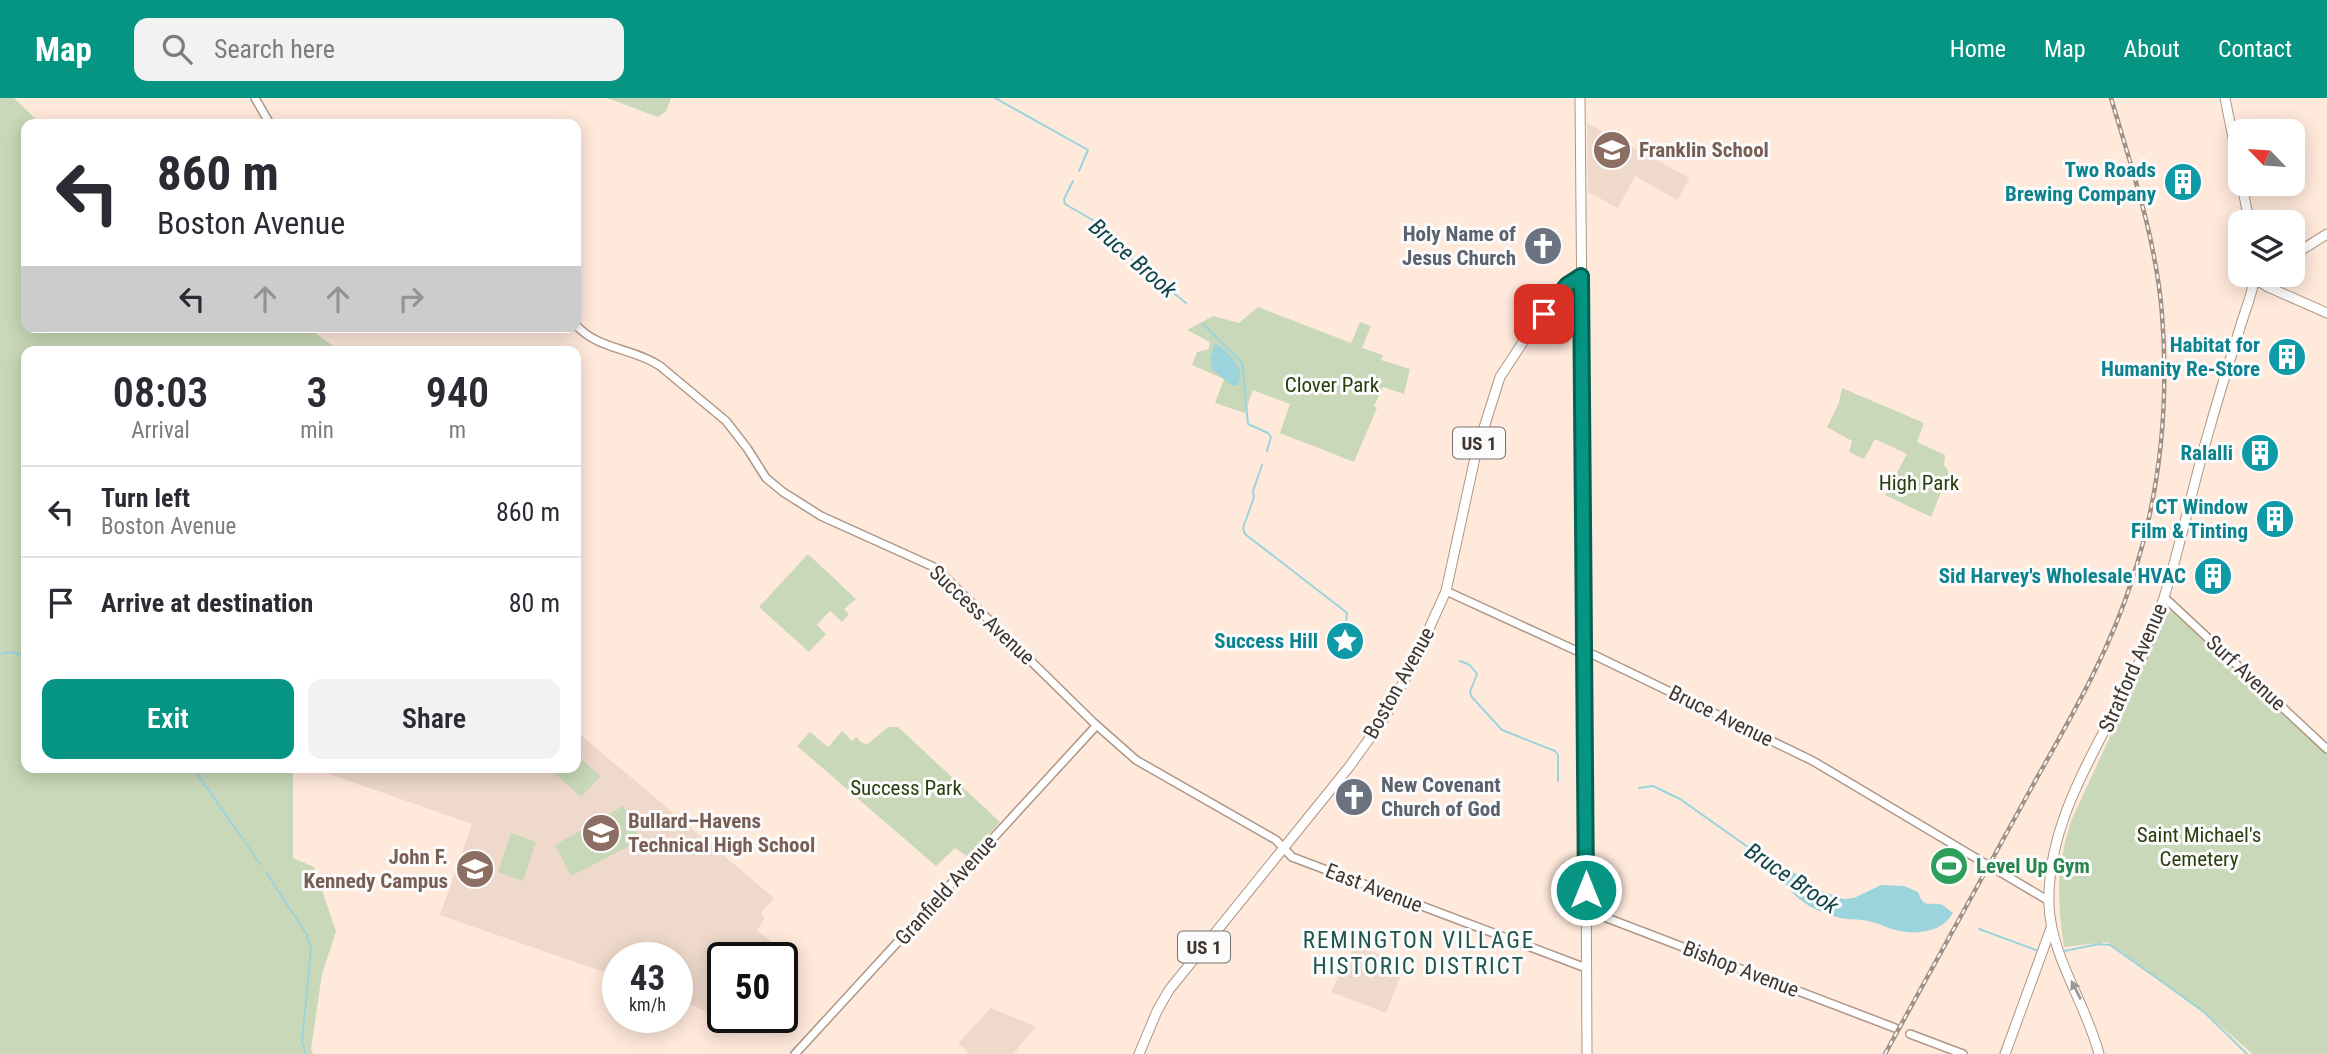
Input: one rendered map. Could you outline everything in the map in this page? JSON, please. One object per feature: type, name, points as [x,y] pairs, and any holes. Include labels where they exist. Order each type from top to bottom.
[{"type":"main road","points":[[1580,98],[1587,1054]]},
{"type":"main road","points":[[2225,98],[2229,119]]},
{"type":"main road","points":[[2305,248],[2327,234]]},
{"type":"main road","name":"Boston Avenue","points":[[1139,1054],[1169,990],[1352,763],[1382,720],[1414,662],[1446,592],[1476,453],[1500,377],[1524,339],[1567,285],[1581,276]]},
{"type":"main road","name":"Stratford Avenue","points":[[2099,1054],[2081,1000],[2061,962],[2051,928],[2049,901],[2053,862],[2068,808],[2138,664],[2165,598],[2197,472],[2254,287]]},
{"type":"main road","points":[[2271,287],[2327,313]]},
{"type":"main road","points":[[2005,1054],[2051,928]]},
{"type":"main road","points":[[2044,945],[2058,945]]},
{"type":"street","points":[[255,98],[267,119]]},
{"type":"street","name":"Success Avenue","points":[[581,329],[594,340],[660,366],[726,421],[766,478],[795,501],[821,516],[936,568],[1096,726],[1136,760],[1276,840],[1283,848]]},
{"type":"street","name":"Bruce Avenue","points":[[1446,592],[1577,651],[1594,654],[1813,761],[1986,864]]},
{"type":"street","name":"Surf Avenue","points":[[2165,598],[2327,748]]},
{"type":"street","name":"Granfield Avenue","points":[[795,1054],[1096,726]]},
{"type":"street","name":"East Avenue","points":[[1283,848],[1293,857],[1586,968]]},
{"type":"street","points":[[2000,872],[2049,901]]},
{"type":"street","name":"Bishop Avenue","points":[[1586,910],[1895,1028]]},
{"type":"street","points":[[1910,1034],[1963,1054]]},
{"type":"shaded area","name":"Franklin School","points":[[1587,123],[1690,178],[1677,200],[1635,176],[1618,208],[1588,192]]},
{"type":"shaded area","name":"Bullard–Havens Technical High School","points":[[581,735],[774,898],[761,913],[765,918],[757,930],[771,942],[707,942],[707,1012],[693,1005],[693,942],[602,942],[602,971],[440,915],[472,824],[326,773],[581,773]]},
{"type":"shaded area","points":[[1355,945],[1405,964],[1386,1013],[1331,992]]},
{"type":"shaded area","points":[[991,1008],[1036,1027],[1013,1054],[970,1054],[958,1043]]},
{"type":"green space","points":[[0,98],[14,98],[36,119],[21,119],[21,333],[315,333],[333,346],[21,346],[21,773],[293,773],[293,858],[314,867],[336,931],[322,974],[311,1049],[313,1054],[0,1054]]},
{"type":"green space","points":[[607,98],[671,98],[666,111],[658,117]]},
{"type":"green space","name":"Clover Park","points":[[1258,307],[1351,343],[1360,322],[1371,326],[1362,348],[1383,355],[1381,360],[1410,369],[1404,394],[1383,387],[1354,462],[1280,433],[1290,404],[1253,390],[1245,413],[1215,403],[1224,379],[1192,365],[1197,352],[1209,349],[1210,342],[1187,330],[1213,316],[1239,323]]},
{"type":"green space","name":"High Park","points":[[1842,388],[1924,423],[1917,442],[1945,455],[1944,465],[1949,472],[1931,517],[1885,495],[1907,454],[1875,439],[1864,459],[1849,452],[1852,441],[1827,427],[1839,403]]},
{"type":"green space","points":[[808,554],[856,599],[844,609],[849,614],[842,622],[830,611],[817,625],[826,634],[809,652],[759,607]]},
{"type":"green space","name":"Saint Michael's Cemetery","points":[[2174,611],[2327,752],[2327,1054],[2253,1054],[2218,1024],[2107,942],[2064,947],[2059,884],[2071,821],[2167,613]]},
{"type":"green space","name":"Success Park","points":[[888,727],[898,727],[1000,822],[968,857],[955,848],[936,866],[797,746],[810,732],[828,747],[842,731],[852,741],[856,737],[862,743],[868,744]]},
{"type":"green space","points":[[581,759],[601,776],[581,797],[555,773],[581,773]]},
{"type":"green space","points":[[623,806],[641,840],[571,876],[555,845]]},
{"type":"green space","points":[[511,833],[536,842],[523,881],[498,872]]},
{"type":"water","points":[[1215,343],[1235,361],[1240,373],[1237,386],[1231,385],[1212,369],[1210,359]]},
{"type":"water","points":[[1790,870],[1821,891],[1844,899],[1854,898],[1881,885],[1904,886],[1918,892],[1925,903],[1943,905],[1953,913],[1937,928],[1914,932],[1899,931],[1865,920],[1837,917],[1810,906],[1788,888],[1783,880]]},
{"type":"waterway","name":"Bruce Brook","points":[[995,98],[1088,150],[1079,171]]},
{"type":"waterway","name":"Bruce Brook","points":[[1073,181],[1064,199],[1065,204],[1096,222],[1118,248],[1186,303]]},
{"type":"waterway","name":"Bruce Brook","points":[[1203,324],[1242,363],[1248,424],[1271,437],[1267,451]]},
{"type":"waterway","name":"Bruce Brook","points":[[1262,465],[1243,528],[1245,534],[1347,613],[1346,622],[1349,625]]},
{"type":"waterway","points":[[0,654],[11,652],[21,655]]},
{"type":"waterway","name":"Bruce Brook","points":[[1460,661],[1470,665],[1477,674],[1471,696],[1502,730],[1555,751],[1558,755],[1558,781]]},
{"type":"waterway","points":[[197,773],[261,865]]},
{"type":"waterway","name":"Bruce Brook","points":[[1639,788],[1653,786],[1680,799],[1786,874]]},
{"type":"waterway","points":[[266,872],[307,935],[311,949],[302,1042],[306,1054]]},
{"type":"waterway","name":"Bruce Brook","points":[[1979,929],[2036,950]]},
{"type":"waterway","name":"Bruce Brook","points":[[2064,951],[2099,944],[2110,945],[2203,1011],[2247,1054]]},
{"type":"tunnel","points":[[1986,864],[2000,872]]},
{"type":"railway","points":[[1885,1054],[2075,710],[2112,634],[2142,548],[2156,482],[2163,415],[2162,314],[2149,231],[2111,98]]},
{"type":"place","name":"Franklin School","points":[[1612,150]]},
{"type":"place","name":"Two Roads Brewing Company","points":[[2183,182]]},
{"type":"place","name":"Holy Name of Jesus Church","points":[[1543,246]]},
{"type":"place","name":"Habitat for Humanity Re-Store","points":[[2287,357]]},
{"type":"place","name":"Ralalli","points":[[2260,453]]},
{"type":"place","name":"CT Window Film & Tinting","points":[[2275,519]]},
{"type":"place","name":"Sid Harvey's Wholesale HVAC","points":[[2213,576]]},
{"type":"place","name":"Success Hill","points":[[1345,641]]},
{"type":"place","name":"New Covenant Church of God","points":[[1354,797]]},
{"type":"place","name":"Bullard–Havens Technical High School","points":[[601,833]]},
{"type":"place","name":"Level Up Gym","points":[[1949,866]]},
{"type":"place","name":"John F. Kennedy Campus","points":[[475,869]]},
{"type":"district","name":"REMINGTON VILLAGE HISTORIC DISTRICT","points":[[1419,953]]},
{"type":"route","points":[[1544,314],[1567,285],[1581,276],[1586,890]]}]
